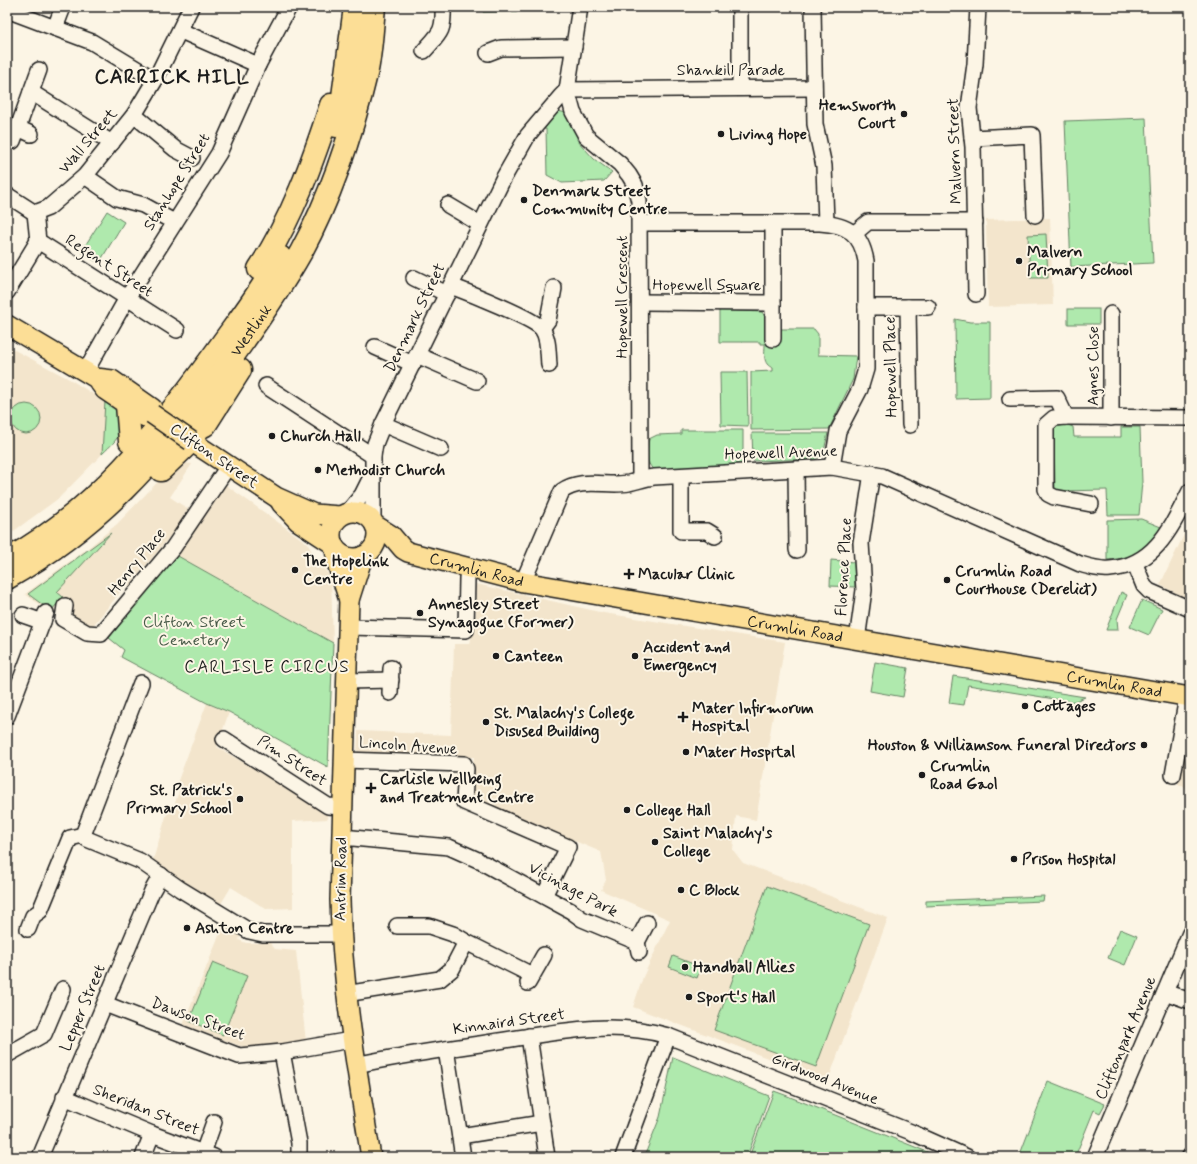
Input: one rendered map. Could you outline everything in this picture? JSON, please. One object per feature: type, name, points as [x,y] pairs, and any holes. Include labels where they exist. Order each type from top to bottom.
[{"type":"highway","name":"Westlink","points":[[7,578],[50,552],[85,526],[121,494],[162,449],[250,334],[283,282],[319,216],[349,137],[357,66],[355,7]]},
{"type":"highway","name":"Westlink","points":[[7,560],[69,519],[133,459],[176,406],[255,298],[276,266],[296,229],[320,174],[342,104],[357,66],[374,7]]},
{"type":"highway","points":[[7,546],[70,500],[110,463],[130,441],[192,364],[233,307],[262,263],[284,225],[303,183],[333,97],[357,66]]},
{"type":"highway","points":[[7,593],[46,570],[108,523],[200,438],[245,361],[288,302],[323,238],[348,180],[363,130],[367,107],[357,66]]},
{"type":"highway","points":[[127,405],[130,441]]},
{"type":"main road","name":"Clifton Street","points":[[7,325],[91,375],[105,390],[145,418],[152,414]]},
{"type":"main road","name":"Clifton Street","points":[[91,375],[112,380],[152,408],[152,414]]},
{"type":"main road","name":"Clifton Street","points":[[152,414],[200,438],[229,465],[276,497],[314,514],[343,515]]},
{"type":"main road","name":"Clifton Street","points":[[276,497],[298,521],[334,547]]},
{"type":"main road","points":[[374,523],[377,536],[373,548],[366,554],[350,558],[334,547],[331,529],[343,515],[361,513],[391,535],[403,549]]},
{"type":"main road","name":"Antrim Road","points":[[334,547],[338,566],[349,600],[340,934],[345,994],[351,1040],[371,1157]]},
{"type":"main road","name":"Crumlin Road","points":[[366,554],[403,549],[523,582],[1188,697]]},
{"type":"main road","name":"Antrim Road","points":[[349,600],[366,554]]},
{"type":"street","points":[[55,28],[63,7]]},
{"type":"street","name":"Wall Street","points":[[35,218],[85,176],[134,115],[155,80],[181,31],[191,7]]},
{"type":"street","name":"Stanhope Street","points":[[91,375],[127,298],[219,153],[258,65],[289,7]]},
{"type":"street","points":[[426,43],[440,33],[444,24],[443,7]]},
{"type":"street","points":[[580,7],[567,90],[573,112],[586,136],[620,164],[636,185],[639,201],[640,223]]},
{"type":"street","points":[[740,7],[740,88]]},
{"type":"street","points":[[813,7],[815,124],[824,166],[826,223]]},
{"type":"street","name":"Malvern Street","points":[[976,294],[972,138],[969,108],[975,64],[978,7]]},
{"type":"street","points":[[7,10],[92,42],[155,80]]},
{"type":"street","points":[[181,31],[258,65]]},
{"type":"street","points":[[488,53],[501,48],[574,47]]},
{"type":"street","points":[[21,134],[31,92],[39,70]]},
{"type":"street","name":"Shankill Parade","points":[[567,90],[814,88]]},
{"type":"street","name":"Denmark Street","points":[[374,523],[372,456],[383,424],[503,179],[528,135],[567,90]]},
{"type":"street","points":[[31,92],[112,143]]},
{"type":"street","points":[[134,115],[175,149],[192,158]]},
{"type":"street","points":[[972,138],[1032,135],[1035,215]]},
{"type":"street","points":[[85,176],[117,198],[143,205],[174,222]]},
{"type":"street","points":[[7,194],[35,218]]},
{"type":"street","points":[[448,205],[480,224]]},
{"type":"street","name":"Regent Street","points":[[35,218],[38,241],[177,330]]},
{"type":"street","points":[[832,467],[838,431],[860,389],[866,369],[866,261],[864,248],[855,233],[868,222],[975,222]]},
{"type":"street","name":"Hopewell Crescent","points":[[640,479],[640,223],[826,223],[841,226],[855,233]]},
{"type":"street","points":[[773,223],[773,339]]},
{"type":"street","points":[[7,292],[38,241]]},
{"type":"street","points":[[414,278],[524,318],[542,328],[546,337],[549,365]]},
{"type":"street","points":[[542,328],[548,320],[554,288]]},
{"type":"street","name":"Hopewell Square","points":[[640,302],[773,303]]},
{"type":"street","points":[[866,307],[928,307]]},
{"type":"street","name":"Hopewell Place","points":[[908,307],[910,425]]},
{"type":"street","name":"Agnes Close","points":[[1111,314],[1111,418]]},
{"type":"street","points":[[375,347],[477,381]]},
{"type":"street","points":[[266,386],[372,456]]},
{"type":"street","points":[[1010,399],[1057,398],[1066,418]]},
{"type":"street","points":[[1091,504],[1054,497],[1048,494],[1046,489],[1046,425],[1054,418],[1190,418]]},
{"type":"street","points":[[383,424],[441,450]]},
{"type":"street","name":"Henry Place","points":[[65,606],[63,619],[86,633],[102,634],[173,548],[229,465]]},
{"type":"street","name":"Hopewell Avenue","points":[[523,582],[562,491],[572,484],[629,483],[640,479],[832,467],[872,473],[954,507],[1080,564],[1111,569],[1135,564],[1150,555],[1171,529],[1190,491]]},
{"type":"street","points":[[796,469],[797,550]]},
{"type":"street","name":"Florence Place","points":[[857,640],[864,590],[861,543],[872,473]]},
{"type":"street","points":[[680,477],[682,531],[707,531],[715,536]]},
{"type":"street","points":[[343,515],[362,494],[372,478]]},
{"type":"street","points":[[1135,564],[1144,586],[1149,591],[1190,609]]},
{"type":"street","points":[[349,627],[466,630],[467,578],[470,568]]},
{"type":"street","points":[[7,716],[44,617],[23,615]]},
{"type":"street","points":[[348,681],[391,680]]},
{"type":"street","points":[[83,835],[141,683]]},
{"type":"street","points":[[1173,775],[1188,697]]},
{"type":"street","name":"Pim Street","points":[[224,739],[328,806],[343,807]]},
{"type":"street","name":"Lincoln Avenue","points":[[344,760],[464,764],[466,769],[464,802],[568,847],[544,896]]},
{"type":"street","points":[[83,835],[87,839],[140,861],[208,907],[255,934],[340,934]]},
{"type":"street","points":[[28,929],[33,916],[40,911],[70,838],[83,835]]},
{"type":"street","name":"Vicinage Park","points":[[342,837],[449,848],[481,862],[571,910],[582,919],[638,946],[648,924]]},
{"type":"street","name":"Lepper Street","points":[[40,1157],[152,891],[161,875]]},
{"type":"street","points":[[397,926],[429,926],[453,934],[530,979],[544,955]]},
{"type":"street","name":"Cliftonpark Avenue","points":[[1095,1157],[1190,933]]},
{"type":"street","points":[[345,994],[440,979],[452,969],[466,942]]},
{"type":"street","points":[[7,1055],[44,1034],[63,989]]},
{"type":"street","points":[[1165,992],[1190,1001]]},
{"type":"street","name":"Dawson Street","points":[[105,1004],[239,1056],[282,1052],[351,1040]]},
{"type":"street","name":"Kinnaird Street","points":[[356,1065],[529,1036],[603,1027],[636,1028],[668,1036]]},
{"type":"street","points":[[529,1036],[547,1157]]},
{"type":"street","points":[[623,1157],[668,1036]]},
{"type":"street","name":"Girdwood Avenue","points":[[668,1036],[911,1132],[967,1157]]},
{"type":"street","points":[[446,1049],[463,1157]]},
{"type":"street","points":[[282,1052],[299,1143],[299,1157]]},
{"type":"street","name":"Sheridan Street","points":[[64,1097],[152,1134],[209,1155]]},
{"type":"street","points":[[209,1155],[214,1122]]},
{"type":"street","points":[[460,1136],[542,1123]]},
{"type":"street","points":[[143,1157],[152,1134]]},
{"type":"shaded area","name":"Malvern Primary School","points":[[1050,218],[1053,305],[988,307],[986,220]]},
{"type":"shaded area","points":[[7,346],[71,380],[115,408],[118,438],[59,498],[7,536]]},
{"type":"shaded area","points":[[177,462],[192,464],[170,497],[188,509],[176,529],[129,586],[126,585],[91,628],[67,614],[59,603],[51,613],[25,594],[88,548],[117,524]]},
{"type":"shaded area","points":[[226,485],[307,543],[319,564],[331,577],[333,643],[176,555]]},
{"type":"shaded area","points":[[1190,522],[1190,600],[1160,585]]},
{"type":"shaded area","name":"Saint Malachy's College","points":[[476,584],[604,613],[785,642],[756,820],[736,816],[733,850],[743,863],[888,918],[828,1081],[633,1007],[643,977],[670,920],[601,890],[606,880],[601,852],[470,797],[474,757],[357,754],[358,731],[451,735],[454,644],[470,644],[476,614]]},
{"type":"shaded area","name":"St. Patrick's Primary School","points":[[207,703],[229,712],[217,747],[327,812],[328,819],[293,821],[293,908],[266,909],[231,887],[219,907],[153,860],[168,810],[172,812],[180,788],[176,786]]},
{"type":"shaded area","points":[[1190,728],[1190,790],[1178,784]]},
{"type":"shaded area","points":[[223,926],[240,936],[239,940],[246,943],[270,943],[275,949],[296,951],[306,1042],[254,1051],[183,1025]]},
{"type":"green space","points":[[483,7],[537,7],[539,11],[483,12]]},
{"type":"green space","points":[[558,111],[566,113],[578,134],[577,140],[594,159],[612,172],[604,181],[562,183],[547,175],[546,129],[544,129]]},
{"type":"green space","points":[[1146,118],[1153,263],[1071,267],[1065,121]]},
{"type":"green space","points":[[107,211],[124,222],[99,263],[81,252]]},
{"type":"green space","points":[[1046,234],[1048,278],[1030,278],[1028,235]]},
{"type":"green space","points":[[1068,309],[1099,309],[1099,324],[1068,324]]},
{"type":"green space","points":[[720,310],[762,312],[765,317],[765,342],[780,342],[780,329],[814,329],[818,334],[818,355],[856,356],[853,379],[829,429],[751,430],[751,372],[773,371],[773,368],[767,364],[766,361],[765,344],[760,344],[760,342],[720,342]]},
{"type":"green space","points":[[955,319],[970,322],[990,322],[990,398],[956,399]]},
{"type":"green space","points":[[720,372],[747,372],[748,426],[721,425]]},
{"type":"green space","points":[[105,401],[115,408],[120,429],[116,439],[102,454]]},
{"type":"green space","points":[[26,404],[37,408],[41,419],[37,430],[26,434],[15,430],[11,419],[15,408]]},
{"type":"green space","points":[[1068,425],[1073,427],[1074,437],[1121,437],[1121,427],[1140,427],[1142,482],[1139,515],[1108,515],[1107,490],[1060,491],[1055,489],[1054,430],[1057,426]]},
{"type":"green space","points":[[681,430],[743,430],[743,465],[654,470],[649,464],[648,460],[647,452],[649,439],[657,435],[681,434]]},
{"type":"green space","points":[[752,433],[828,433],[824,451],[816,459],[753,461]]},
{"type":"green space","points":[[1141,519],[1161,527],[1150,544],[1134,556],[1107,560],[1107,520]]},
{"type":"green space","points":[[111,533],[57,592],[63,597],[51,611],[28,594]]},
{"type":"green space","name":"Clifton Street Cemetery","points":[[176,555],[333,643],[328,767],[229,712],[207,703],[121,657],[124,650],[109,638]]},
{"type":"green space","points":[[831,560],[854,562],[855,587],[830,586]]},
{"type":"green space","points":[[1121,592],[1127,595],[1117,619],[1118,630],[1106,630]]},
{"type":"green space","points":[[1142,600],[1162,609],[1149,635],[1130,627]]},
{"type":"green space","points":[[875,662],[908,668],[903,697],[870,691]]},
{"type":"green space","points":[[953,676],[1085,697],[1073,702],[968,685],[964,705],[949,703]]},
{"type":"green space","points":[[767,886],[869,924],[816,1067],[714,1030]]},
{"type":"green space","points":[[1044,896],[1043,901],[926,906],[926,901]]},
{"type":"green space","points":[[1120,929],[1137,936],[1125,965],[1108,958]]},
{"type":"green space","name":"Handball Allies","points":[[673,956],[701,967],[697,978],[669,967]]},
{"type":"green space","points":[[213,962],[247,976],[223,1035],[189,1021]]},
{"type":"green space","points":[[673,1057],[769,1096],[747,1157],[644,1157],[660,1117]]},
{"type":"green space","points":[[1048,1081],[1105,1104],[1100,1113],[1094,1110],[1075,1157],[1019,1157]]},
{"type":"green space","points":[[774,1091],[785,1095],[940,1157],[749,1157]]},
{"type":"place","name":"Hemsworth Court","points":[[904,114]]},
{"type":"place","name":"Living Hope","points":[[721,134]]},
{"type":"place","name":"Denmark Street Community Centre","points":[[524,200]]},
{"type":"place","name":"Malvern Primary School","points":[[1019,261]]},
{"type":"place","name":"Church Hall","points":[[272,436]]},
{"type":"place","name":"Methodist Church","points":[[318,470]]},
{"type":"place","name":"The Hopelink Centre","points":[[295,570]]},
{"type":"place","name":"Macular Clinic","points":[[629,574]]},
{"type":"place","name":"Crumlin Road Courthouse (Derelict)","points":[[947,580]]},
{"type":"place","name":"Annesley Street Synagogue (Former)","points":[[420,613]]},
{"type":"place","name":"Canteen","points":[[496,656]]},
{"type":"place","name":"Accident and Emergency","points":[[635,656]]},
{"type":"place","name":"Cottages","points":[[1025,706]]},
{"type":"place","name":"Mater Infirmorum Hospital","points":[[683,717]]},
{"type":"place","name":"St. Malachy's College Disused Building","points":[[486,722]]},
{"type":"place","name":"Houston & Williamson Funeral Directors","points":[[1144,745]]},
{"type":"place","name":"Mater Hospital","points":[[686,752]]},
{"type":"place","name":"Crumlin Road Gaol","points":[[922,775]]},
{"type":"place","name":"Carlisle Wellbeing and Treatment Centre","points":[[371,788]]},
{"type":"place","name":"St. Patrick's Primary School","points":[[240,799]]},
{"type":"place","name":"College Hall","points":[[627,810]]},
{"type":"place","name":"Saint Malachy's College","points":[[655,842]]},
{"type":"place","name":"Prison Hospital","points":[[1014,859]]},
{"type":"place","name":"C Block","points":[[681,890]]},
{"type":"place","name":"Ashton Centre","points":[[187,928]]},
{"type":"place","name":"Handball Allies","points":[[685,967]]},
{"type":"place","name":"Sport's Hall","points":[[689,997]]},
{"type":"district","name":"CARRICK HILL","points":[[172,77]]},
{"type":"district","name":"CARLISLE CIRCUS","points":[[267,667]]}]
